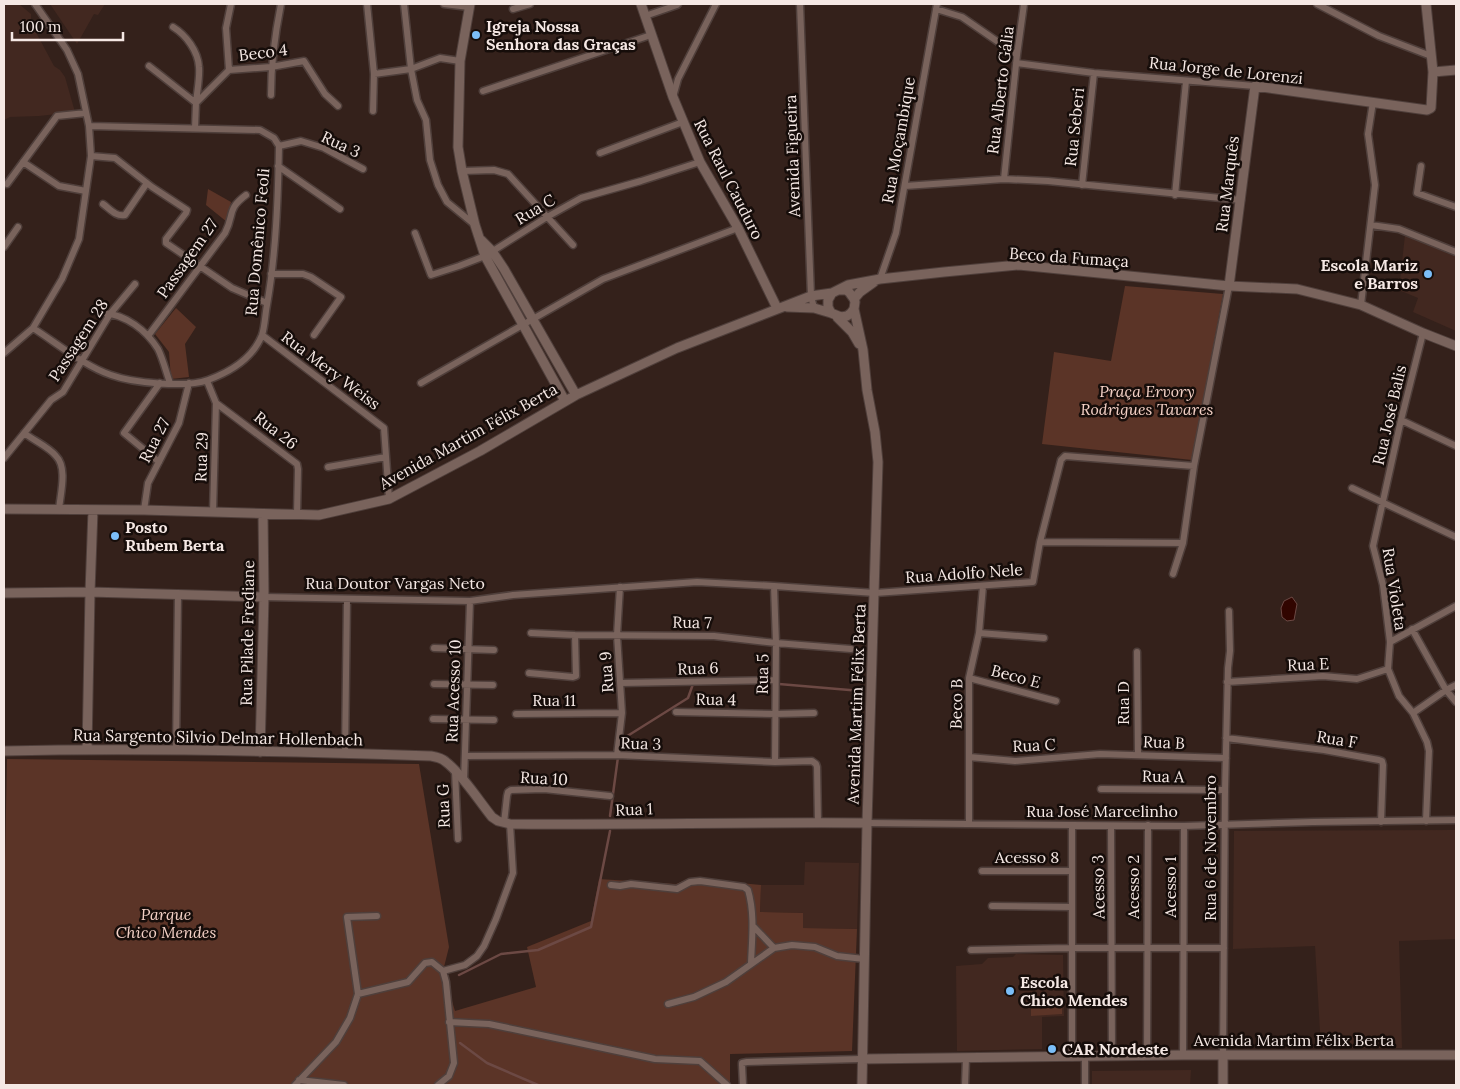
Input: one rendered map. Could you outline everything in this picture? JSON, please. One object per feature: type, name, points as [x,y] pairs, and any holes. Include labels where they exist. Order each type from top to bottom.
[{"type":"street","points":[[4,353],[33,328],[62,279],[79,239],[91,156],[89,126],[78,74],[67,50],[35,4]]},
{"type":"street","points":[[196,103],[229,70],[226,28],[231,4]]},
{"type":"street","points":[[271,95],[271,67],[281,4]]},
{"type":"street","points":[[367,4],[374,74],[373,111]]},
{"type":"street","points":[[404,4],[411,69],[417,100],[426,120],[430,160],[438,185],[447,202],[475,226]]},
{"type":"street","points":[[444,4],[469,5],[460,61],[458,147],[475,226],[480,240],[523,324],[565,400]]},
{"type":"street","points":[[513,9],[530,4]]},
{"type":"street","name":"Rua Raul Cauduro","points":[[641,4],[668,84],[700,162],[738,228],[779,308]]},
{"type":"street","points":[[645,16],[678,4]]},
{"type":"street","points":[[673,97],[678,79],[716,4]]},
{"type":"street","name":"Avenida Figueira","points":[[800,4],[811,296],[814,308]]},
{"type":"street","name":"Rua Alberto Gália","points":[[1004,179],[1024,4]]},
{"type":"street","points":[[1317,4],[1379,36],[1431,56]]},
{"type":"street","points":[[1426,4],[1433,72],[1456,70]]},
{"type":"street","points":[[936,6],[962,17],[1017,55]]},
{"type":"street","name":"Rua Moçambique","points":[[878,280],[896,233],[936,6]]},
{"type":"street","points":[[173,28],[191,42],[199,65],[195,128]]},
{"type":"street","points":[[483,91],[651,34]]},
{"type":"street","points":[[374,74],[411,69],[440,58],[460,61]]},
{"type":"street","name":"Beco 4","points":[[229,70],[271,67],[304,61],[325,94],[338,106]]},
{"type":"street","name":"Rua Jorge de Lorenzi","points":[[1016,63],[1186,81],[1255,86],[1422,110],[1431,108],[1433,72]]},
{"type":"street","points":[[149,66],[196,103]]},
{"type":"street","name":"Rua Seberi","points":[[1082,185],[1094,72]]},
{"type":"street","points":[[668,84],[678,79]]},
{"type":"street","points":[[1175,195],[1186,81]]},
{"type":"street","name":"Rua Marquês","points":[[1230,286],[1255,86]]},
{"type":"street","points":[[1361,305],[1375,184],[1368,134],[1373,102]]},
{"type":"street","points":[[7,184],[57,116],[86,113]]},
{"type":"street","points":[[600,153],[683,122]]},
{"type":"street","name":"Rua Domênico Feoli","points":[[33,328],[83,361],[109,375],[134,382],[160,383],[207,381],[236,368],[253,352],[262,335],[272,274],[279,146],[274,138],[260,130],[89,126]]},
{"type":"street","name":"Rua 3","points":[[279,146],[301,141],[324,148],[363,169]]},
{"type":"street","points":[[91,156],[115,158],[187,210],[165,241],[166,243],[232,288],[267,303]]},
{"type":"street","points":[[23,162],[59,186],[86,190]]},
{"type":"street","name":"Rua C","points":[[415,233],[431,275],[460,266],[488,254],[581,198],[700,162]]},
{"type":"street","points":[[278,166],[340,209]]},
{"type":"street","points":[[1421,166],[1417,192],[1456,207]]},
{"type":"street","points":[[462,171],[494,170],[508,174],[573,245]]},
{"type":"street","points":[[905,186],[1004,179],[1241,200]]},
{"type":"street","points":[[104,204],[117,215],[125,215],[150,185]]},
{"type":"street","name":"Passagem 27","points":[[148,336],[225,233],[229,226],[234,205],[246,195]]},
{"type":"street","points":[[1371,225],[1398,229],[1456,252]]},
{"type":"street","points":[[4,247],[18,227]]},
{"type":"street","points":[[421,383],[604,279],[738,228]]},
{"type":"street","points":[[488,254],[533,318],[576,395]]},
{"type":"street","name":"Beco da Fumaça","points":[[835,291],[848,285],[878,280],[1019,265],[1230,286],[1297,290],[1361,305],[1456,346]]},
{"type":"street","points":[[272,274],[303,274],[311,277],[341,297],[314,335]]},
{"type":"street","points":[[854,299],[860,292],[878,280]]},
{"type":"street","name":"Passagem 28","points":[[4,458],[52,400],[63,392],[83,361],[107,313],[135,284]]},
{"type":"street","points":[[1174,574],[1184,543],[1194,466],[1230,286]]},
{"type":"street","points":[[846,290],[854,299],[854,309],[847,316],[834,315],[828,304],[828,300],[835,291],[846,290]]},
{"type":"street","name":"Avenida Martim Félix Berta","points":[[4,509],[144,510],[319,515],[389,499],[480,451],[565,400],[676,348],[811,296],[835,291]]},
{"type":"street","name":"Avenida Martim Félix Berta","points":[[779,308],[814,308],[834,315],[852,332],[863,350]]},
{"type":"street","name":"Avenida Martim Félix Berta","points":[[854,309],[863,350],[878,462],[861,1059]]},
{"type":"street","points":[[107,313],[130,321],[148,336],[158,350],[170,383]]},
{"type":"street","name":"Rua José Balis","points":[[1383,503],[1423,333]]},
{"type":"street","name":"Rua Mery Weiss","points":[[262,335],[384,428],[386,457]]},
{"type":"street","points":[[207,381],[216,403]]},
{"type":"street","points":[[159,462],[124,433],[160,383]]},
{"type":"street","name":"Rua 27","points":[[144,510],[148,483],[180,422],[189,383]]},
{"type":"street","name":"Rua 29","points":[[213,512],[216,403]]},
{"type":"street","name":"Rua 26","points":[[216,403],[296,464],[298,469],[297,514]]},
{"type":"street","points":[[1401,420],[1456,446]]},
{"type":"street","points":[[24,433],[56,455],[62,464],[63,473],[58,510]]},
{"type":"street","points":[[328,467],[386,457],[389,499]]},
{"type":"street","name":"Rua Adolfo Nele","points":[[875,593],[1033,582],[1040,542],[1062,457],[1194,466]]},
{"type":"street","points":[[1352,488],[1456,536]]},
{"type":"street","name":"Rua Violeta","points":[[1383,503],[1373,546],[1383,585],[1390,642],[1388,669],[1399,696],[1413,713],[1427,742],[1429,751],[1426,821]]},
{"type":"street","points":[[87,750],[93,510]]},
{"type":"street","name":"Rua Pilade Frediane","points":[[260,752],[264,597],[263,514]]},
{"type":"street","points":[[1040,542],[1184,543]]},
{"type":"street","name":"Rua Doutor Vargas Neto","points":[[4,592],[90,592],[470,601],[513,595],[697,582],[875,593]]},
{"type":"street","name":"Rua 5","points":[[774,586],[776,643],[775,762]]},
{"type":"street","name":"Beco B","points":[[968,824],[969,678],[979,633],[984,586]]},
{"type":"street","name":"Rua 9","points":[[617,755],[622,714],[617,635],[620,587]]},
{"type":"street","points":[[176,750],[178,594]]},
{"type":"street","points":[[345,753],[347,599]]},
{"type":"street","name":"Rua Acesso 10","points":[[464,782],[470,601]]},
{"type":"street","points":[[1390,642],[1456,606]]},
{"type":"street","name":"Rua 6 de Novembro","points":[[1223,1085],[1224,825],[1230,611]]},
{"type":"street","points":[[1412,629],[1446,690],[1456,702]]},
{"type":"street","name":"Rua 7","points":[[531,633],[714,636],[851,649]]},
{"type":"street","points":[[979,633],[1044,638]]},
{"type":"street","points":[[529,673],[576,676],[575,635]]},
{"type":"street","points":[[434,648],[494,650]]},
{"type":"street","name":"Rua D","points":[[1137,652],[1138,755]]},
{"type":"street","name":"Rua E","points":[[1227,682],[1323,676],[1357,679],[1388,669]]},
{"type":"street","name":"Beco E","points":[[969,678],[1056,701]]},
{"type":"street","name":"Rua 6","points":[[621,683],[775,680]]},
{"type":"street","points":[[434,684],[493,685]]},
{"type":"street","points":[[1413,713],[1456,685]]},
{"type":"street","name":"Rua 4","points":[[676,712],[814,714]]},
{"type":"street","name":"Rua 11","points":[[516,714],[622,714]]},
{"type":"street","points":[[433,719],[494,720]]},
{"type":"street","name":"Rua F","points":[[1226,738],[1324,750],[1382,761],[1381,822]]},
{"type":"street","name":"Rua Sargento Silvio Delmar Hollenbach","points":[[4,751],[176,750],[431,756],[445,761],[455,771]]},
{"type":"street","name":"Rua C","points":[[969,757],[1015,761],[1100,754]]},
{"type":"street","name":"Rua B","points":[[1100,754],[1226,758]]},
{"type":"street","name":"Rua 3","points":[[465,756],[617,755],[775,762],[812,761],[817,767],[818,823]]},
{"type":"street","points":[[443,971],[465,965],[477,956],[484,946],[496,919],[513,873],[507,824],[492,817],[455,771]]},
{"type":"street","name":"Rua G","points":[[455,771],[458,839]]},
{"type":"street","name":"Rua 10","points":[[507,824],[507,796],[511,790],[544,789],[610,796]]},
{"type":"street","name":"Rua A","points":[[1101,789],[1225,790]]},
{"type":"street","name":"Rua José Marcelinho","points":[[867,823],[1184,826],[1456,820]]},
{"type":"street","name":"Rua 1","points":[[507,824],[867,823]]},
{"type":"street","name":"Acesso 2","points":[[1148,825],[1148,1055]]},
{"type":"street","points":[[1072,826],[1072,1057]]},
{"type":"street","name":"Acesso 3","points":[[1110,826],[1112,1056]]},
{"type":"street","name":"Acesso 1","points":[[1183,1055],[1184,826]]},
{"type":"street","name":"Acesso 8","points":[[982,871],[1071,871]]},
{"type":"street","points":[[610,884],[620,886],[631,884],[677,889],[690,882],[700,881],[744,887],[750,895],[753,926],[751,963]]},
{"type":"street","points":[[992,906],[1071,906]]},
{"type":"street","points":[[297,1083],[336,1042],[350,1018],[358,994],[347,917],[377,916]]},
{"type":"street","points":[[753,926],[774,948]]},
{"type":"street","points":[[668,1004],[694,997],[726,982],[774,948],[792,945],[815,947],[837,956],[864,959]]},
{"type":"street","points":[[971,950],[1224,948]]},
{"type":"street","points":[[358,994],[408,982],[425,963],[432,962],[443,971],[446,982],[454,1063],[449,1076],[438,1085]]},
{"type":"street","points":[[449,1022],[489,1024],[655,1059],[700,1061],[727,1085]]},
{"type":"street","name":"Avenida Martim Félix Berta","points":[[743,1085],[742,1063],[861,1059],[1148,1055],[1456,1055]]},
{"type":"street","points":[[1085,1057],[1085,1085]]},
{"type":"street","points":[[965,1085],[966,1058]]},
{"type":"street","points":[[861,1059],[862,1085]]},
{"type":"street","points":[[297,1083],[344,1085]]},
{"type":"shaded area","points":[[4,4],[19,4],[31,14],[31,23],[54,66],[65,77],[75,112],[10,117],[4,120]]},
{"type":"shaded area","points":[[50,4],[105,4],[98,15],[94,14],[77,44]]},
{"type":"shaded area","name":"Escola Mariz e Barros","points":[[1405,235],[1456,257],[1456,331],[1413,312],[1418,298],[1399,290]]},
{"type":"shaded area","points":[[1292,597],[1297,604],[1294,620],[1287,621],[1282,617],[1281,608],[1284,601]]},
{"type":"shaded area","points":[[1456,830],[1456,939],[1399,941],[1402,1048],[1321,1048],[1315,946],[1233,949],[1234,831]]},
{"type":"shaded area","points":[[805,862],[859,863],[857,929],[803,928],[803,913],[760,912],[761,885],[804,885]]},
{"type":"shaded area","name":"Escola Chico Mendes","points":[[1016,954],[1063,955],[1064,1016],[1042,1017],[1042,1049],[957,1051],[956,966],[982,964],[988,958],[1013,957]]},
{"type":"shaded area","points":[[1191,1070],[1190,1085],[1092,1085],[1092,1071]]},
{"type":"green space","points":[[208,189],[231,202],[227,222],[206,205]]},
{"type":"green space","name":"Praça Ervory Rodrigues Tavares","points":[[1125,286],[1223,294],[1192,460],[1042,444],[1054,352],[1111,361]]},
{"type":"green space","points":[[176,308],[196,327],[185,344],[189,377],[171,379],[169,352],[155,334]]},
{"type":"green space","name":"Parque Chico Mendes","points":[[7,759],[419,764],[449,947],[443,971],[455,1011],[536,987],[527,947],[591,921],[599,879],[676,884],[690,878],[761,885],[760,912],[803,913],[803,928],[857,929],[852,1051],[730,1054],[730,1085],[4,1085],[4,910]]},
{"type":"green space","points":[[1062,997],[1062,1014],[1031,1016],[1031,998]]},
{"type":"waterway","points":[[621,740],[688,698],[693,684]]},
{"type":"waterway","points":[[779,684],[861,691]]},
{"type":"waterway","points":[[610,816],[618,757]]},
{"type":"waterway","points":[[459,975],[501,954],[538,950],[591,927],[610,831]]},
{"type":"waterway","points":[[460,1043],[487,1063],[538,1085]]},
{"type":"place","name":"Igreja Nossa Senhora das Graças","points":[[476,35]]},
{"type":"place","name":"Escola Mariz e Barros","points":[[1428,274]]},
{"type":"place","name":"Posto Rubem Berta","points":[[115,536]]},
{"type":"place","name":"Escola Chico Mendes","points":[[1010,991]]},
{"type":"place","name":"CAR Nordeste","points":[[1052,1049]]}]
